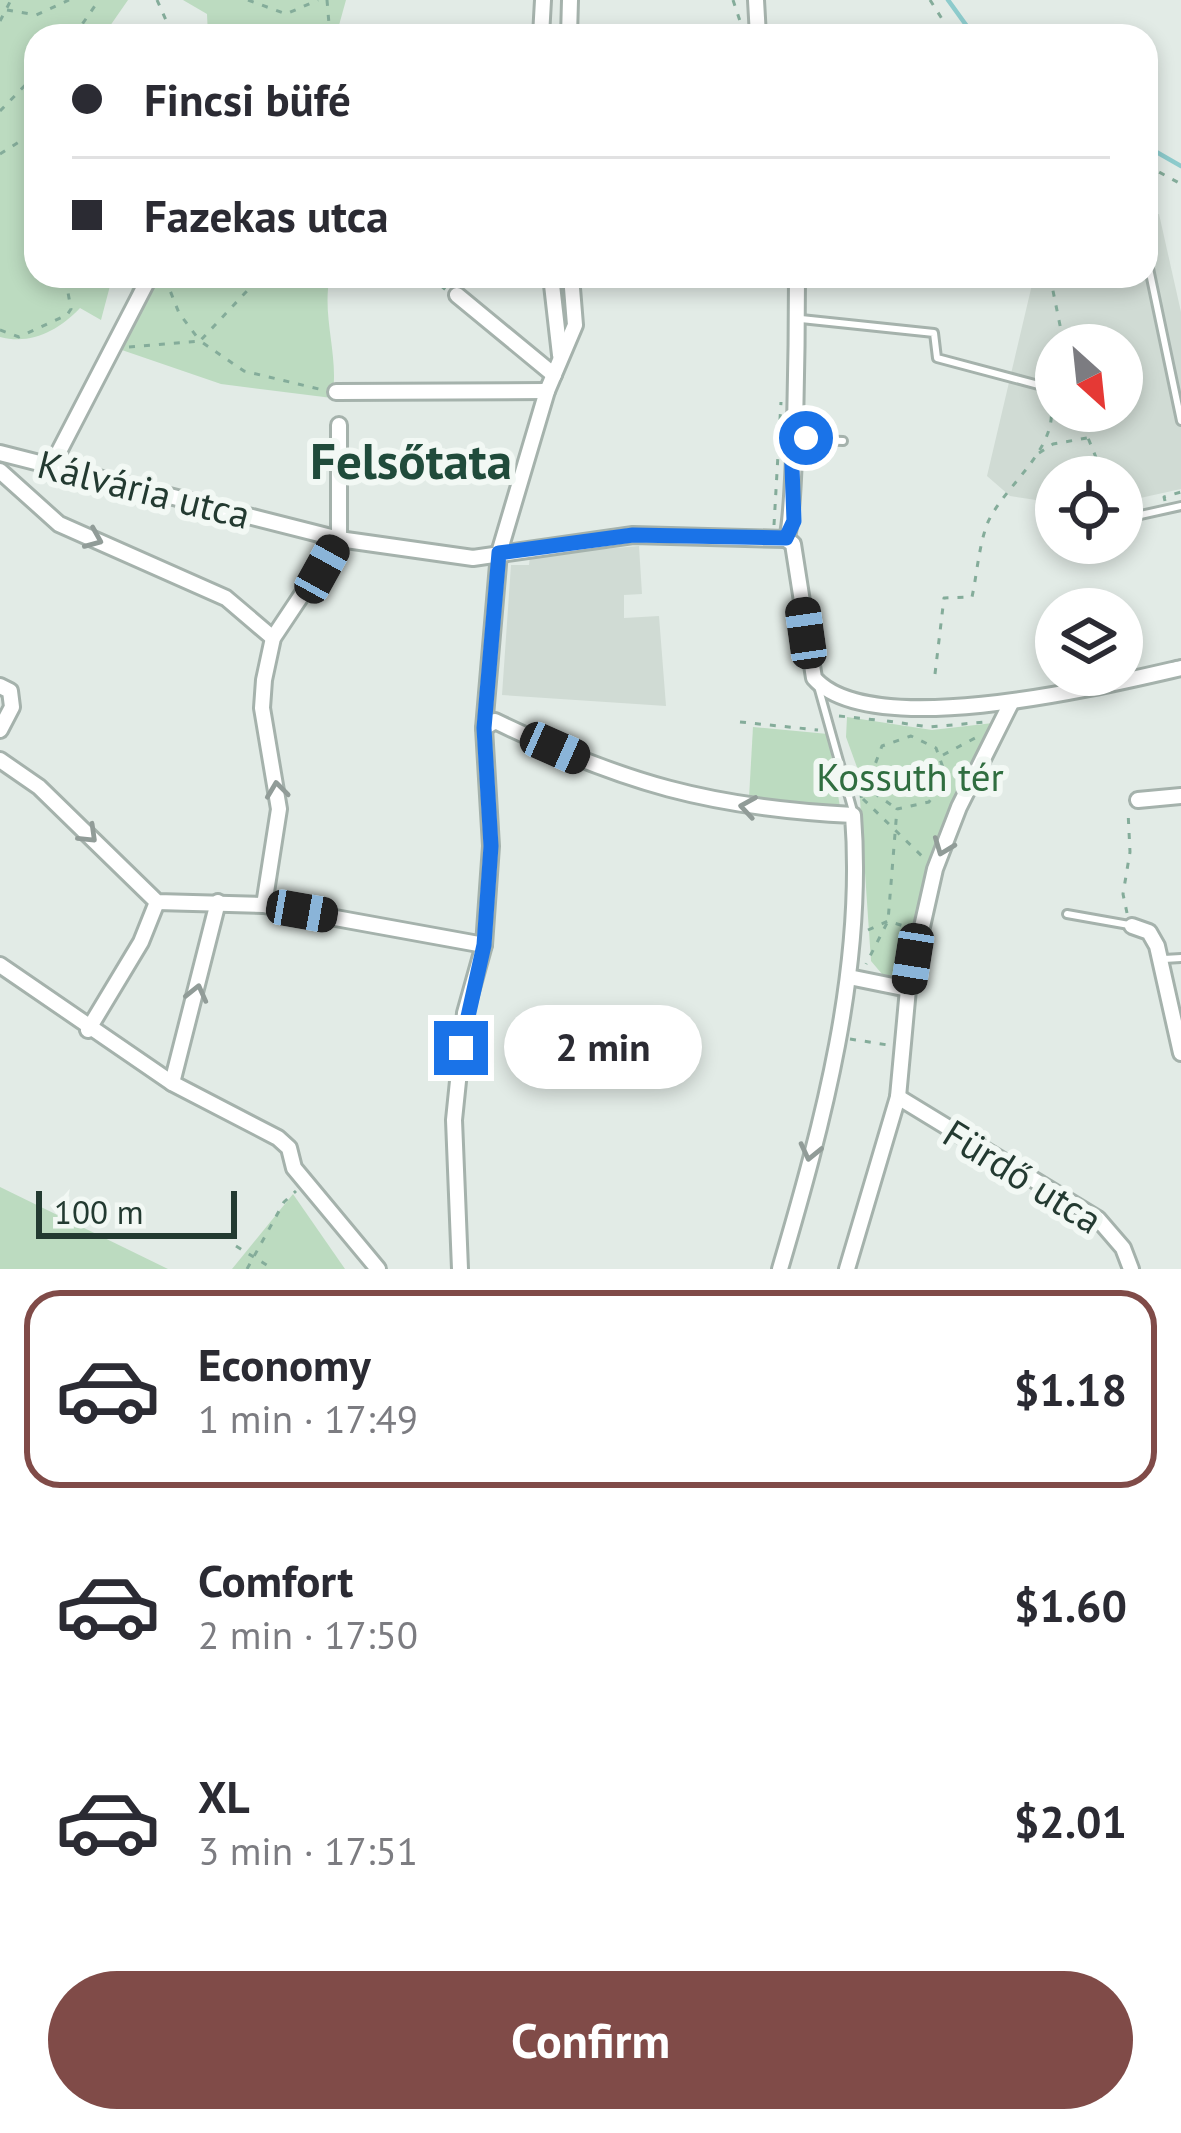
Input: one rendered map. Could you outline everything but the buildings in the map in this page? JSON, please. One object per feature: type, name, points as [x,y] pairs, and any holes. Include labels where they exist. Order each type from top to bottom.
[{"type":"street","points":[[52,465],[144,288]]},
{"type":"street","points":[[552,288],[560,356]]},
{"type":"street","points":[[460,1269],[454,1120],[465,1013],[484,945],[491,846],[484,728],[499,553],[547,392],[575,325],[572,288]]},
{"type":"street","points":[[797,288],[794,521],[780,540],[793,544],[817,682],[846,696],[900,704],[1011,704],[1181,668]]},
{"type":"street","points":[[457,295],[554,375]]},
{"type":"street","points":[[336,392],[547,392]]},
{"type":"street","points":[[264,905],[279,809],[262,708],[273,638],[339,539],[339,425]]},
{"type":"street","name":"Kálvária utca","points":[[0,453],[339,539],[473,558],[633,535],[780,540]]},
{"type":"street","points":[[0,471],[59,524],[226,598],[273,638]]},
{"type":"street","points":[[0,686],[10,691],[13,707],[0,730]]},
{"type":"street","points":[[847,1269],[898,1097],[917,930],[959,807],[1011,704]]},
{"type":"street","points":[[484,728],[495,722],[644,786],[779,812],[853,815],[855,932],[849,977],[780,1269]]},
{"type":"street","points":[[0,760],[39,787],[157,902],[264,905],[484,945]]},
{"type":"street","points":[[1138,800],[1181,796]]},
{"type":"street","points":[[88,1030],[141,942],[157,902]]},
{"type":"street","points":[[172,1083],[218,902]]},
{"type":"street","points":[[1132,926],[1149,932],[1160,959],[1181,1053]]},
{"type":"street","points":[[0,965],[88,1030],[289,1148],[294,1168],[378,1269]]},
{"type":"street","points":[[849,977],[908,989]]},
{"type":"street","name":"Fürdő utca","points":[[898,1097],[1098,1220],[1123,1247],[1131,1269]]},
{"type":"lane","points":[[1153,288],[1181,422]]},
{"type":"lane","points":[[797,319],[934,333],[937,358],[1035,384]]},
{"type":"lane","points":[[819,440],[843,441]]},
{"type":"lane","points":[[1143,514],[1181,506]]},
{"type":"lane","points":[[817,682],[850,790],[853,815]]},
{"type":"lane","points":[[1067,914],[1132,926]]},
{"type":"lane","points":[[1160,959],[1181,958]]},
{"type":"path","points":[[0,21],[11,0]]},
{"type":"path","points":[[7,10],[36,15],[69,0]]},
{"type":"path","points":[[248,0],[277,12],[295,13],[318,0]]},
{"type":"path","points":[[263,0],[277,12]]},
{"type":"path","points":[[0,111],[24,86]]},
{"type":"path","points":[[0,330],[20,338],[67,315],[71,309],[67,288]]},
{"type":"path","points":[[169,288],[179,314],[200,340],[244,370],[336,392]]},
{"type":"path","points":[[110,351],[200,340],[250,288]]},
{"type":"path","points":[[447,288],[457,295]]},
{"type":"path","points":[[1052,288],[1060,324]]},
{"type":"path","points":[[935,674],[944,598],[973,597],[987,525],[1038,454],[1046,432]]},
{"type":"path","points":[[1085,432],[1095,456]]},
{"type":"path","points":[[1038,454],[1053,444],[1087,438]]},
{"type":"path","points":[[776,479],[780,540]]},
{"type":"path","points":[[1164,497],[1181,492]]},
{"type":"path","points":[[740,722],[832,730]]},
{"type":"path","points":[[941,756],[992,728]]},
{"type":"path","points":[[901,737],[921,738],[941,756],[946,776],[937,796],[921,807],[898,809],[877,795],[871,775],[882,746],[901,737]]},
{"type":"path","points":[[859,775],[871,775]]},
{"type":"path","points":[[850,790],[935,869]]},
{"type":"path","points":[[1132,926],[1123,894],[1130,852],[1126,812],[1138,800]]},
{"type":"path","points":[[866,964],[888,921],[898,809]]},
{"type":"path","points":[[855,932],[888,921],[917,930]]},
{"type":"path","points":[[837,1038],[903,1048]]},
{"type":"path","points":[[247,1269],[284,1202],[302,1186]]},
{"type":"path","points":[[236,1246],[273,1269]]},
{"type":"shaded area","points":[[1159,214],[1181,312],[1181,489],[1143,497],[1143,456],[1035,456],[1035,500],[1010,496],[987,476],[1031,288],[1158,288]]},
{"type":"shaded area","points":[[639,546],[642,594],[624,595],[624,618],[659,616],[666,706],[502,695],[511,565],[529,565],[530,555]]},
{"type":"green space","points":[[0,0],[128,0],[111,24],[24,24],[24,288],[109,288],[101,320],[80,308],[63,323],[33,337],[0,337]]},
{"type":"green space","points":[[183,0],[346,0],[339,24],[207,24],[207,14]]},
{"type":"green space","points":[[132,288],[328,288],[332,398],[221,384],[116,348]]},
{"type":"green space","name":"Kossuth tér","points":[[847,717],[932,730],[993,723],[951,804],[903,970],[895,976],[882,974],[871,961],[858,770],[846,737]]},
{"type":"green space","points":[[753,727],[828,734],[840,807],[749,798]]},
{"type":"green space","points":[[0,1187],[168,1269],[0,1269]]},
{"type":"green space","points":[[293,1194],[345,1269],[232,1269]]},
{"type":"waterway","points":[[948,0],[965,24]]},
{"type":"waterway","points":[[1158,153],[1181,166]]},
{"type":"district","name":"Felsőtata","points":[[411,460]]},
{"type":"route","points":[[461,1048],[465,1013],[484,945],[491,846],[484,728],[499,553],[633,535],[786,538],[794,521],[791,439],[806,438]]}]
